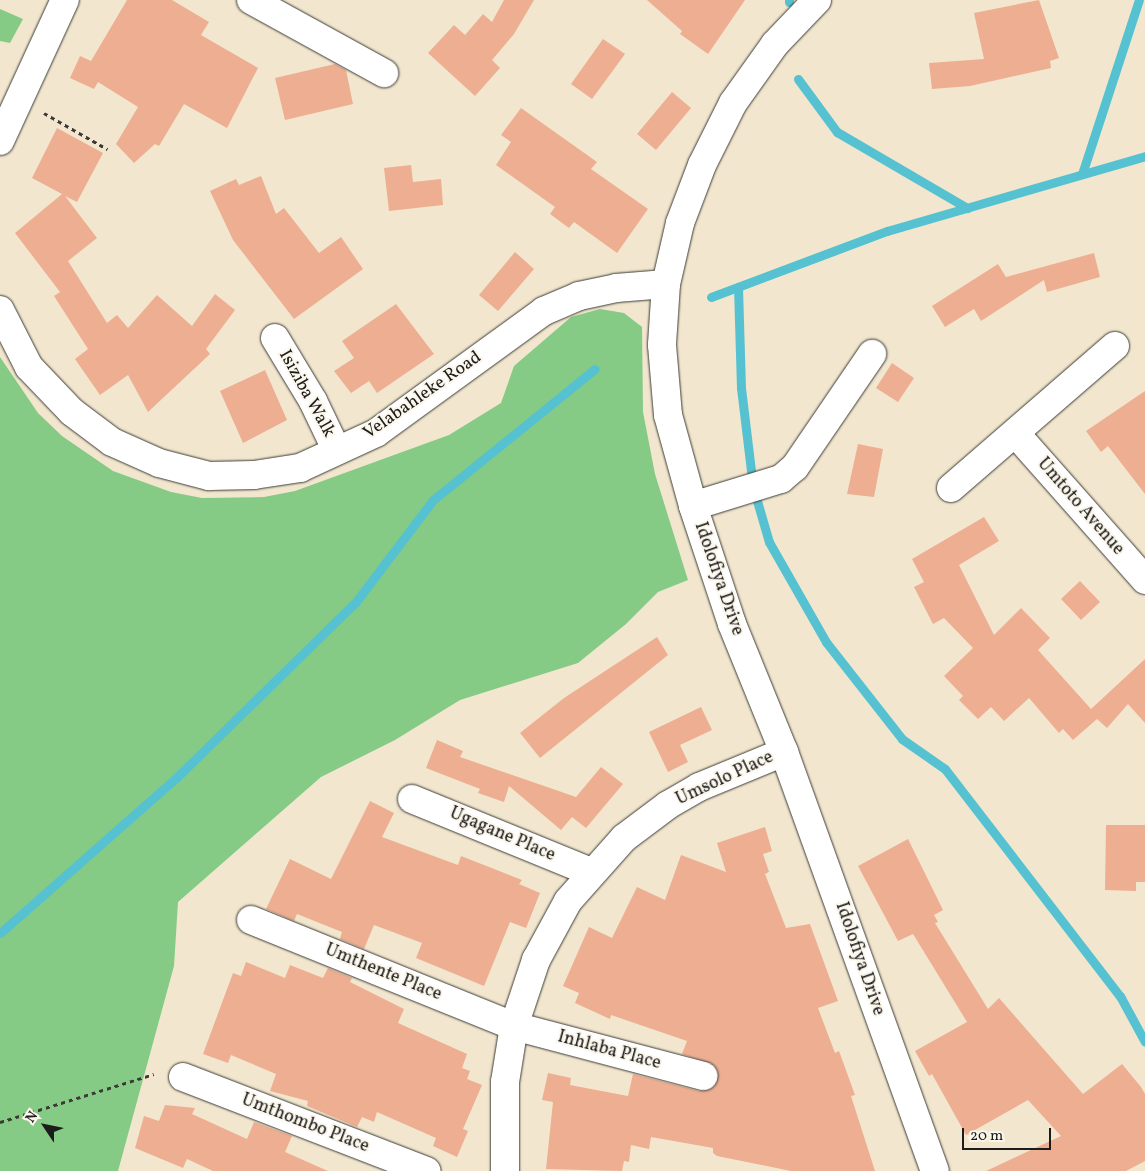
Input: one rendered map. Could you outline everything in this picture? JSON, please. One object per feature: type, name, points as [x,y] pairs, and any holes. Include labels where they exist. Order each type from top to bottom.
[{"type":"street","points":[[0,141],[65,0]]},
{"type":"street","points":[[251,0],[279,6],[384,72]]},
{"type":"street","name":"Idolofiya Drive","points":[[817,0],[775,44],[733,103],[702,165],[680,223],[666,284],[662,345],[668,415],[693,506],[732,624],[784,752],[934,1171]]},
{"type":"street","name":"Velabahleke Road","points":[[0,310],[29,366],[72,412],[112,442],[159,463],[209,476],[254,475],[300,468],[376,433],[544,312],[579,296],[616,288],[666,284]]},
{"type":"street","name":"Isiziba Walk","points":[[275,338],[313,401],[337,451]]},
{"type":"street","points":[[951,488],[1016,434],[1115,346]]},
{"type":"street","points":[[693,506],[781,479],[795,467],[872,354]]},
{"type":"street","name":"Umtoto Avenue","points":[[1016,434],[1143,575]]},
{"type":"street","name":"Umsolo Place","points":[[505,1171],[505,1082],[514,1026],[522,995],[552,927],[591,872],[624,838],[668,805],[699,788],[784,752]]},
{"type":"street","name":"Ugagane Place","points":[[412,799],[591,872]]},
{"type":"street","name":"Umthente Place","points":[[251,920],[514,1026]]},
{"type":"street","name":"Inhlaba Place","points":[[514,1026],[703,1076]]},
{"type":"street","name":"Umthombo Place","points":[[186,1079],[428,1171]]},
{"type":"path","points":[[19,99],[107,149]]},
{"type":"path","points":[[0,1122],[143,1075],[162,1074],[186,1079]]},
{"type":"green space","points":[[0,9],[23,19],[10,43],[0,41]]},
{"type":"green space","points":[[600,309],[624,313],[642,327],[643,412],[655,474],[688,580],[658,592],[626,624],[578,663],[460,700],[395,740],[321,777],[178,902],[174,966],[118,1171],[0,1171],[0,357],[38,413],[62,436],[113,471],[171,492],[202,498],[264,497],[295,491],[449,435],[501,403],[514,366],[571,317]]},
{"type":"building","points":[[127,0],[172,0],[209,22],[201,35],[258,68],[227,128],[184,104],[159,146],[155,144],[134,163],[116,144],[138,107],[98,82],[94,89],[70,78],[80,56],[91,61]]},
{"type":"building","points":[[504,0],[534,0],[514,34],[492,60],[500,68],[475,96],[428,53],[454,25],[465,35],[483,14],[492,22]]},
{"type":"building","points":[[647,0],[745,0],[708,54],[680,34],[682,31]]},
{"type":"building","points":[[1039,0],[1059,58],[1050,61],[1051,68],[970,86],[932,89],[929,63],[984,59],[974,13]]},
{"type":"building","points":[[603,39],[625,54],[592,99],[571,84]]},
{"type":"building","points":[[335,64],[346,70],[353,104],[285,120],[275,78]]},
{"type":"building","points":[[672,92],[691,108],[656,150],[637,134]]},
{"type":"building","points":[[521,108],[597,162],[591,169],[648,209],[617,253],[574,222],[569,228],[550,214],[555,207],[496,165],[511,142],[501,135]]},
{"type":"building","points":[[57,128],[103,153],[77,202],[65,196],[97,238],[68,261],[107,323],[117,315],[128,328],[157,295],[192,326],[215,294],[235,310],[206,349],[210,354],[148,412],[128,375],[100,395],[75,359],[88,349],[54,296],[60,292],[15,233],[62,194],[32,178]]},
{"type":"building","points":[[411,165],[413,182],[441,179],[443,205],[389,211],[384,168]]},
{"type":"building","points":[[261,176],[276,214],[284,208],[319,253],[341,237],[363,269],[294,319],[233,240],[210,191],[236,179],[239,185]]},
{"type":"building","points":[[515,252],[534,269],[498,311],[479,295]]},
{"type":"building","points":[[1094,253],[1100,277],[1047,292],[1044,280],[981,321],[974,309],[945,327],[932,306],[998,264],[1006,277]]},
{"type":"building","points":[[396,304],[434,354],[377,393],[369,381],[351,393],[334,371],[354,358],[342,341]]},
{"type":"building","points":[[892,363],[914,378],[898,402],[876,388]]},
{"type":"building","points":[[265,370],[287,420],[243,443],[220,391]]},
{"type":"building","points":[[1145,391],[1145,494],[1108,446],[1101,452],[1086,431]]},
{"type":"building","points":[[858,444],[883,449],[874,497],[847,494]]},
{"type":"building","points":[[984,517],[999,541],[959,565],[994,635],[1021,608],[1050,638],[1038,650],[1091,709],[1145,659],[1145,723],[1128,704],[1107,728],[1097,719],[1073,740],[1063,729],[1059,733],[1029,698],[1004,721],[991,707],[978,719],[959,700],[963,696],[944,676],[973,648],[944,618],[933,624],[914,587],[924,582],[912,559]]},
{"type":"building","points":[[1080,581],[1100,602],[1081,620],[1061,599]]},
{"type":"building","points":[[657,637],[668,655],[540,758],[520,733],[564,698]]},
{"type":"building","points":[[701,707],[712,730],[680,745],[688,762],[668,772],[649,732]]},
{"type":"building","points":[[437,740],[463,751],[460,757],[576,797],[601,767],[623,784],[586,828],[572,817],[561,830],[509,786],[504,802],[478,793],[480,789],[426,768]]},
{"type":"building","points":[[370,801],[394,813],[382,837],[458,865],[461,856],[522,880],[519,884],[540,893],[526,928],[510,922],[484,986],[416,958],[422,943],[374,925],[364,949],[340,939],[342,932],[297,914],[294,921],[266,909],[290,859],[331,879]]},
{"type":"building","points":[[1106,825],[1145,825],[1145,882],[1136,882],[1136,891],[1105,890]]},
{"type":"building","points":[[765,827],[772,851],[763,854],[769,872],[765,874],[786,928],[810,924],[838,1001],[818,1008],[835,1053],[839,1051],[855,1095],[851,1096],[875,1171],[791,1171],[717,1156],[713,1153],[713,1148],[651,1137],[649,1149],[631,1145],[629,1162],[624,1161],[622,1171],[546,1169],[553,1102],[542,1100],[548,1073],[571,1078],[570,1085],[628,1096],[633,1074],[699,1091],[714,1087],[718,1072],[714,1065],[682,1054],[687,1041],[611,1015],[610,1019],[575,1003],[579,993],[563,986],[589,927],[612,938],[637,887],[665,900],[681,855],[726,872],[717,843]]},
{"type":"building","points":[[908,839],[943,910],[934,915],[938,922],[935,923],[988,1009],[999,998],[1083,1094],[1122,1064],[1141,1087],[1145,1094],[1145,1161],[1126,1171],[986,1171],[1061,1136],[1028,1100],[966,1135],[932,1074],[929,1076],[915,1051],[967,1022],[913,934],[898,941],[858,866]]},
{"type":"building","points":[[246,962],[285,978],[290,965],[323,978],[328,968],[352,978],[350,982],[404,1009],[398,1023],[467,1054],[462,1068],[470,1071],[467,1079],[482,1085],[463,1129],[468,1131],[457,1157],[433,1146],[436,1138],[377,1112],[374,1122],[362,1117],[357,1127],[307,1106],[308,1101],[270,1091],[276,1074],[231,1055],[228,1063],[203,1054],[233,973],[241,976]]},
{"type":"building","points":[[165,1105],[195,1108],[192,1114],[247,1139],[254,1122],[292,1136],[285,1152],[328,1171],[213,1171],[187,1159],[183,1168],[135,1148],[144,1116],[159,1121]]},
{"type":"waterway","points":[[1082,174],[1139,0]]},
{"type":"waterway","points":[[798,79],[837,132],[967,208]]},
{"type":"waterway","points":[[711,297],[887,231],[1145,156]]},
{"type":"waterway","points":[[738,287],[741,388],[753,487],[769,542],[826,642],[902,739],[945,769],[1120,996],[1145,1042]]},
{"type":"waterway","points":[[0,933],[176,778],[355,603],[433,500],[595,369]]}]
